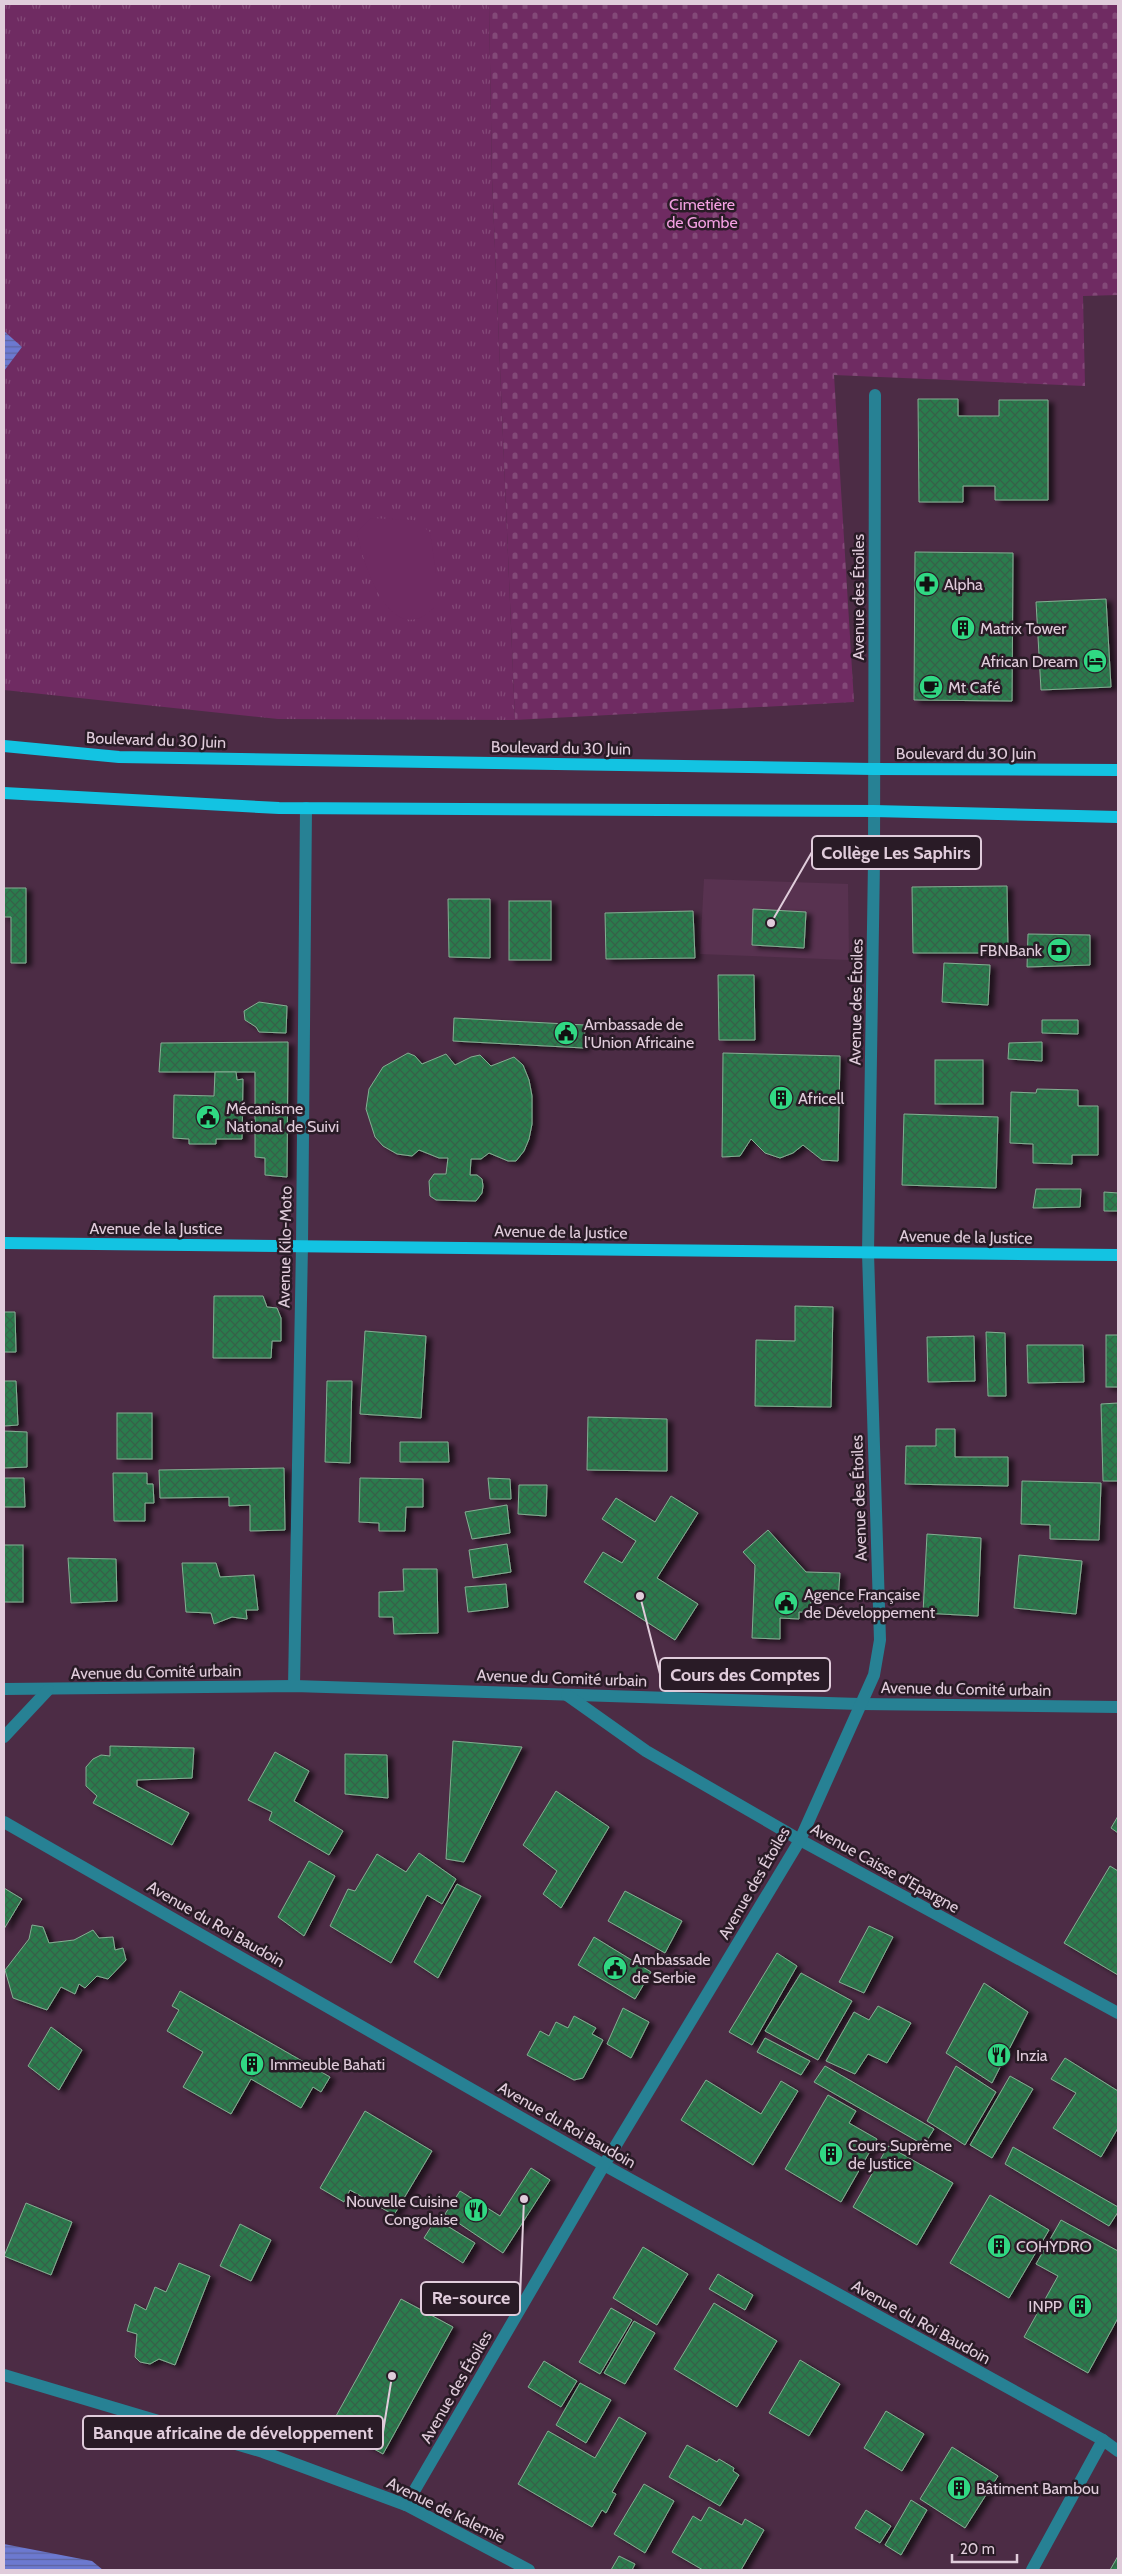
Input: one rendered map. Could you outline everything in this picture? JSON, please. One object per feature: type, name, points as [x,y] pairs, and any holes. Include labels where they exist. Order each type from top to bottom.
[{"type":"main road","name":"Boulevard du 30 Juin","points":[[4,746],[119,757],[873,769],[1118,770]]},
{"type":"main road","points":[[4,794],[306,808],[874,811],[1118,817]]},
{"type":"main road","name":"Avenue de la Justice","points":[[4,1243],[1118,1255]]},
{"type":"street","name":"Avenue des Étoiles","points":[[406,2505],[604,2166],[800,1840],[874,1675],[880,1640],[868,1253],[874,811],[874,395]]},
{"type":"street","name":"Avenue Kilo-Moto","points":[[294,1686],[302,1245],[306,808]]},
{"type":"street","name":"Avenue du Comité urbain","points":[[4,1690],[294,1686],[860,1704],[1118,1707]]},
{"type":"street","points":[[4,1737],[48,1690]]},
{"type":"street","name":"Avenue Caisse d'Epargne","points":[[567,1695],[646,1751],[800,1840],[1118,2013]]},
{"type":"street","name":"Avenue du Roi Baudoin","points":[[4,1822],[604,2166],[1103,2440],[1118,2451]]},
{"type":"street","name":"Avenue de Kalemie","points":[[4,2375],[263,2452],[406,2505],[529,2570]]},
{"type":"street","points":[[1032,2570],[1103,2440],[1118,2442]]},
{"type":"shaded area","points":[[704,879],[848,884],[849,960],[700,954]]},
{"type":"green space","points":[[4,4],[489,4],[492,178],[515,720],[278,719],[4,690]]},
{"type":"green space","name":"Cimetière de Gombe","points":[[489,4],[1118,4],[1118,295],[1083,296],[1085,386],[834,375],[854,702],[515,720],[492,178]]},
{"type":"green space","points":[[371,518],[414,520],[430,532],[436,573],[436,605],[420,618],[406,619],[393,613],[382,600],[373,583],[360,547],[357,532]]},
{"type":"water","points":[[4,331],[22,347],[4,371]]},
{"type":"water","points":[[4,2544],[92,2561],[103,2570],[4,2570]]},
{"type":"building","points":[[918,399],[958,399],[958,416],[999,416],[999,400],[1048,400],[1048,500],[995,500],[995,486],[963,486],[963,502],[919,502]]},
{"type":"building","name":"Matrix Tower","points":[[915,552],[1013,553],[1012,701],[914,700]]},
{"type":"building","points":[[1106,599],[1111,687],[1041,690],[1036,602]]},
{"type":"building","points":[[1007,886],[1008,953],[913,953],[912,887]]},
{"type":"building","points":[[4,888],[26,888],[26,963],[11,963],[11,917],[4,917]]},
{"type":"building","points":[[448,899],[490,899],[490,958],[449,957]]},
{"type":"building","points":[[509,901],[551,901],[551,960],[509,960]]},
{"type":"building","points":[[753,909],[806,912],[804,948],[752,945]]},
{"type":"building","points":[[693,911],[695,958],[606,959],[605,913]]},
{"type":"building","name":"FBNBank","points":[[1028,934],[1090,935],[1090,965],[1027,967]]},
{"type":"building","points":[[944,963],[990,965],[988,1005],[942,1002]]},
{"type":"building","points":[[718,975],[754,975],[755,1040],[719,1040]]},
{"type":"building","points":[[259,1002],[287,1006],[286,1033],[259,1032],[256,1027],[245,1020],[244,1011]]},
{"type":"building","points":[[454,1018],[585,1025],[584,1048],[453,1041]]},
{"type":"building","points":[[1042,1020],[1078,1020],[1078,1034],[1042,1033]]},
{"type":"building","points":[[288,1042],[287,1177],[265,1175],[265,1158],[255,1157],[255,1072],[159,1072],[161,1043]]},
{"type":"building","points":[[1042,1042],[1042,1061],[1008,1059],[1009,1043]]},
{"type":"building","points":[[408,1053],[415,1056],[422,1064],[446,1054],[455,1065],[480,1055],[491,1066],[514,1057],[523,1065],[529,1080],[532,1096],[532,1124],[529,1139],[524,1151],[516,1161],[508,1161],[489,1153],[481,1159],[471,1159],[470,1175],[477,1175],[482,1179],[483,1186],[482,1193],[476,1201],[436,1200],[430,1196],[429,1181],[434,1174],[446,1174],[448,1158],[439,1158],[419,1150],[412,1156],[397,1154],[383,1146],[375,1137],[366,1109],[369,1089],[383,1067]]},
{"type":"building","name":"Africell","points":[[723,1053],[840,1056],[838,1161],[822,1160],[803,1145],[793,1153],[780,1158],[765,1153],[751,1139],[740,1156],[722,1157]]},
{"type":"building","points":[[935,1060],[983,1060],[983,1104],[935,1104]]},
{"type":"building","name":"Mécanisme National de Suivi","points":[[215,1072],[236,1072],[237,1080],[243,1079],[242,1139],[216,1139],[216,1144],[189,1144],[189,1139],[173,1138],[174,1095],[214,1096]]},
{"type":"building","points":[[1037,1089],[1078,1090],[1078,1106],[1098,1106],[1098,1155],[1072,1155],[1072,1164],[1033,1163],[1033,1144],[1010,1143],[1011,1092],[1036,1093]]},
{"type":"building","points":[[904,1114],[998,1117],[996,1188],[902,1185]]},
{"type":"building","points":[[1036,1189],[1081,1189],[1080,1207],[1033,1208]]},
{"type":"building","points":[[1104,1192],[1118,1193],[1118,1211],[1104,1211]]},
{"type":"building","points":[[214,1296],[263,1296],[267,1307],[277,1308],[281,1318],[281,1341],[272,1341],[271,1358],[213,1358]]},
{"type":"building","points":[[795,1306],[833,1307],[831,1407],[755,1406],[756,1340],[795,1341]]},
{"type":"building","points":[[4,1312],[15,1312],[16,1352],[4,1352]]},
{"type":"building","points":[[365,1331],[426,1336],[421,1418],[360,1414]]},
{"type":"building","points":[[986,1332],[1005,1333],[1006,1396],[988,1396]]},
{"type":"building","points":[[1106,1335],[1118,1335],[1118,1387],[1106,1387]]},
{"type":"building","points":[[974,1336],[975,1381],[928,1382],[927,1337]]},
{"type":"building","points":[[1027,1345],[1083,1345],[1084,1382],[1028,1383]]},
{"type":"building","points":[[4,1381],[16,1381],[18,1425],[4,1426]]},
{"type":"building","points":[[327,1381],[352,1381],[350,1463],[325,1462]]},
{"type":"building","points":[[1118,1403],[1118,1481],[1103,1481],[1101,1404]]},
{"type":"building","points":[[117,1413],[152,1413],[152,1459],[117,1459]]},
{"type":"building","points":[[588,1417],[667,1419],[667,1471],[587,1470]]},
{"type":"building","points":[[936,1429],[955,1429],[955,1457],[1008,1457],[1008,1486],[905,1484],[906,1446],[936,1446]]},
{"type":"building","points":[[4,1431],[27,1432],[27,1467],[4,1468]]},
{"type":"building","points":[[400,1442],[448,1442],[449,1462],[400,1462]]},
{"type":"building","points":[[284,1468],[285,1530],[250,1531],[250,1505],[229,1506],[229,1497],[160,1498],[159,1470]]},
{"type":"building","points":[[113,1473],[147,1473],[147,1484],[153,1484],[154,1503],[145,1503],[145,1521],[114,1521]]},
{"type":"building","points":[[4,1478],[24,1478],[25,1507],[4,1507]]},
{"type":"building","points":[[360,1478],[423,1479],[423,1507],[406,1507],[405,1531],[379,1531],[379,1523],[359,1522]]},
{"type":"building","points":[[488,1478],[510,1479],[511,1499],[490,1499]]},
{"type":"building","points":[[1022,1481],[1101,1483],[1099,1540],[1050,1539],[1050,1525],[1021,1524]]},
{"type":"building","points":[[519,1485],[547,1485],[546,1516],[518,1514]]},
{"type":"building","points":[[671,1496],[698,1513],[657,1578],[698,1604],[675,1640],[584,1582],[603,1552],[622,1563],[636,1541],[602,1519],[616,1498],[655,1522]]},
{"type":"building","points":[[507,1505],[510,1533],[472,1539],[465,1512]]},
{"type":"building","points":[[768,1530],[806,1572],[840,1573],[838,1599],[811,1599],[810,1612],[799,1612],[799,1619],[780,1618],[780,1639],[752,1638],[755,1565],[743,1552]]},
{"type":"building","points":[[927,1534],[981,1538],[978,1616],[923,1613]]},
{"type":"building","points":[[507,1544],[511,1572],[473,1578],[469,1550]]},
{"type":"building","points":[[4,1545],[23,1545],[23,1602],[4,1602]]},
{"type":"building","points":[[1019,1555],[1082,1561],[1076,1614],[1014,1608]]},
{"type":"building","points":[[68,1558],[116,1559],[117,1601],[71,1603]]},
{"type":"building","points":[[182,1563],[216,1563],[220,1577],[254,1575],[258,1610],[246,1610],[247,1619],[232,1617],[214,1624],[211,1613],[186,1612]]},
{"type":"building","points":[[403,1569],[437,1569],[438,1633],[394,1634],[393,1617],[379,1617],[379,1592],[404,1591]]},
{"type":"building","points":[[506,1584],[508,1607],[468,1612],[465,1587]]},
{"type":"building","points":[[453,1741],[522,1747],[464,1862],[446,1859]]},
{"type":"building","points":[[110,1746],[194,1748],[192,1778],[137,1780],[137,1786],[189,1813],[172,1845],[93,1803],[97,1796],[86,1786],[86,1767],[93,1759],[101,1755],[110,1756]]},
{"type":"building","points":[[275,1752],[309,1771],[294,1801],[343,1831],[329,1855],[269,1820],[272,1812],[248,1800]]},
{"type":"building","points":[[345,1754],[387,1755],[388,1798],[345,1794]]},
{"type":"building","points":[[556,1791],[609,1827],[561,1908],[543,1894],[557,1871],[523,1845]]},
{"type":"building","points":[[1118,1816],[1118,1833],[1111,1828]]},
{"type":"building","points":[[419,1853],[456,1879],[442,1904],[427,1895],[391,1963],[330,1926],[348,1889],[355,1891],[377,1854],[406,1872]]},
{"type":"building","points":[[309,1861],[335,1876],[304,1936],[278,1917]]},
{"type":"building","points":[[1110,1866],[1118,1871],[1118,1975],[1064,1943]]},
{"type":"building","points":[[457,1884],[481,1896],[438,1978],[414,1962]]},
{"type":"building","points":[[4,1888],[22,1899],[4,1929]]},
{"type":"building","points":[[625,1891],[682,1921],[665,1953],[608,1921]]},
{"type":"building","points":[[32,1925],[43,1927],[49,1943],[74,1940],[93,1930],[99,1938],[113,1937],[115,1950],[123,1948],[126,1960],[108,1979],[97,1976],[85,1988],[79,1984],[75,1994],[61,1987],[47,2010],[13,1998],[5,1970],[29,1939]]},
{"type":"building","points":[[869,1926],[893,1937],[864,1993],[839,1982]]},
{"type":"building","name":"Ambassade de Serbie","points":[[594,1937],[651,1972],[635,1999],[578,1965]]},
{"type":"building","points":[[777,1953],[797,1966],[752,2045],[729,2032]]},
{"type":"building","points":[[801,1973],[852,2001],[818,2060],[765,2031]]},
{"type":"building","points":[[984,1983],[1028,2012],[992,2083],[946,2053]]},
{"type":"building","name":"Immeuble Bahati","points":[[180,1991],[330,2077],[321,2092],[313,2087],[301,2108],[251,2079],[231,2114],[183,2087],[203,2052],[167,2031],[179,2010],[172,2006]]},
{"type":"building","points":[[878,2006],[911,2023],[887,2063],[868,2054],[855,2074],[826,2061],[854,2012],[869,2020]]},
{"type":"building","points":[[623,2008],[649,2022],[631,2058],[607,2044]]},
{"type":"building","points":[[574,2016],[596,2028],[592,2034],[603,2040],[583,2078],[574,2080],[527,2055],[540,2031],[549,2036],[556,2022],[568,2028]]},
{"type":"building","points":[[51,2027],[82,2050],[59,2090],[28,2066]]},
{"type":"building","points":[[765,2038],[810,2061],[801,2075],[757,2052]]},
{"type":"building","points":[[1065,2058],[1118,2091],[1118,2128],[1101,2157],[1053,2128],[1076,2093],[1051,2079]]},
{"type":"building","points":[[825,2066],[934,2129],[924,2145],[814,2082]]},
{"type":"building","points":[[956,2066],[996,2092],[965,2145],[927,2121]]},
{"type":"building","points":[[1010,2076],[1033,2089],[992,2158],[970,2145]]},
{"type":"building","points":[[706,2080],[761,2114],[781,2081],[798,2091],[753,2165],[681,2120]]},
{"type":"building","name":"Cours Suprème de Justice","points":[[828,2095],[856,2111],[849,2123],[877,2139],[841,2202],[785,2169]]},
{"type":"building","points":[[365,2111],[432,2151],[394,2215],[350,2190],[344,2202],[320,2188]]},
{"type":"building","points":[[888,2146],[953,2183],[917,2245],[853,2207]]},
{"type":"building","points":[[1013,2147],[1118,2207],[1118,2212],[1109,2226],[1005,2164]]},
{"type":"building","points":[[531,2168],[550,2180],[503,2253],[445,2214],[460,2191],[500,2216]]},
{"type":"building","name":"COHYDRO","points":[[990,2195],[1049,2230],[1009,2298],[950,2263]]},
{"type":"building","points":[[26,2203],[72,2222],[51,2275],[4,2256]]},
{"type":"building","points":[[436,2219],[475,2243],[463,2263],[424,2238]]},
{"type":"building","name":"INPP","points":[[1061,2220],[1118,2251],[1118,2318],[1088,2373],[1024,2337],[1058,2276],[1036,2264]]},
{"type":"building","points":[[240,2224],[271,2240],[251,2281],[220,2266]]},
{"type":"building","points":[[643,2247],[688,2274],[657,2325],[613,2298]]},
{"type":"building","points":[[179,2263],[210,2276],[175,2365],[159,2359],[150,2364],[140,2362],[135,2357],[137,2334],[127,2331],[135,2304],[146,2310],[155,2287],[166,2292]]},
{"type":"building","points":[[718,2274],[753,2295],[745,2310],[709,2289]]},
{"type":"building","points":[[401,2299],[453,2327],[383,2454],[331,2425]]},
{"type":"building","points":[[714,2303],[777,2341],[737,2407],[674,2369]]},
{"type":"building","points":[[611,2308],[632,2320],[600,2374],[579,2362]]},
{"type":"building","points":[[634,2321],[655,2333],[625,2384],[604,2373]]},
{"type":"building","points":[[800,2360],[840,2384],[809,2436],[769,2413]]},
{"type":"building","points":[[544,2361],[577,2381],[561,2407],[528,2387]]},
{"type":"building","points":[[580,2383],[611,2400],[586,2443],[556,2425]]},
{"type":"building","points":[[886,2411],[924,2434],[902,2471],[864,2448]]},
{"type":"building","points":[[619,2417],[646,2433],[612,2492],[616,2494],[606,2513],[602,2510],[592,2527],[518,2484],[548,2431],[595,2458]]},
{"type":"building","points":[[687,2445],[717,2462],[719,2459],[734,2468],[733,2471],[739,2475],[720,2506],[669,2477]]},
{"type":"building","name":"Bâtiment Bambou","points":[[952,2447],[998,2476],[965,2528],[920,2499]]},
{"type":"building","points":[[644,2484],[674,2501],[645,2553],[614,2534]]},
{"type":"building","points":[[911,2500],[927,2510],[901,2555],[885,2545]]},
{"type":"building","points":[[709,2507],[742,2525],[745,2519],[764,2530],[741,2570],[703,2570],[672,2552],[693,2516],[701,2521]]},
{"type":"building","points":[[866,2510],[891,2526],[880,2543],[855,2528]]},
{"type":"building","points":[[619,2556],[635,2564],[632,2570],[611,2570]]},
{"type":"building","points":[[1118,2556],[1118,2570],[1110,2570]]},
{"type":"place","name":"Alpha","points":[[927,584]]},
{"type":"place","name":"Matrix Tower","points":[[963,628]]},
{"type":"place","name":"African Dream","points":[[1095,661]]},
{"type":"place","name":"Mt Café","points":[[931,687]]},
{"type":"place","name":"Collège Les Saphirs","points":[[771,923]]},
{"type":"place","name":"FBNBank","points":[[1059,950]]},
{"type":"place","name":"Ambassade de l'Union Africaine","points":[[566,1033]]},
{"type":"place","name":"Africell","points":[[781,1098]]},
{"type":"place","name":"Mécanisme National de Suivi","points":[[208,1117]]},
{"type":"place","name":"Cours des Comptes","points":[[640,1596]]},
{"type":"place","name":"Agence Française de Développement","points":[[786,1603]]},
{"type":"place","name":"Ambassade de Serbie","points":[[615,1968]]},
{"type":"place","name":"Inzia","points":[[999,2055]]},
{"type":"place","name":"Immeuble Bahati","points":[[252,2064]]},
{"type":"place","name":"Cours Suprème de Justice","points":[[831,2154]]},
{"type":"place","name":"Re-source","points":[[524,2199]]},
{"type":"place","name":"Nouvelle Cuisine Congolaise","points":[[476,2210]]},
{"type":"place","name":"COHYDRO","points":[[999,2246]]},
{"type":"place","name":"INPP","points":[[1080,2306]]},
{"type":"place","name":"Banque africaine de développement","points":[[392,2376]]},
{"type":"place","name":"Bâtiment Bambou","points":[[959,2488]]}]
